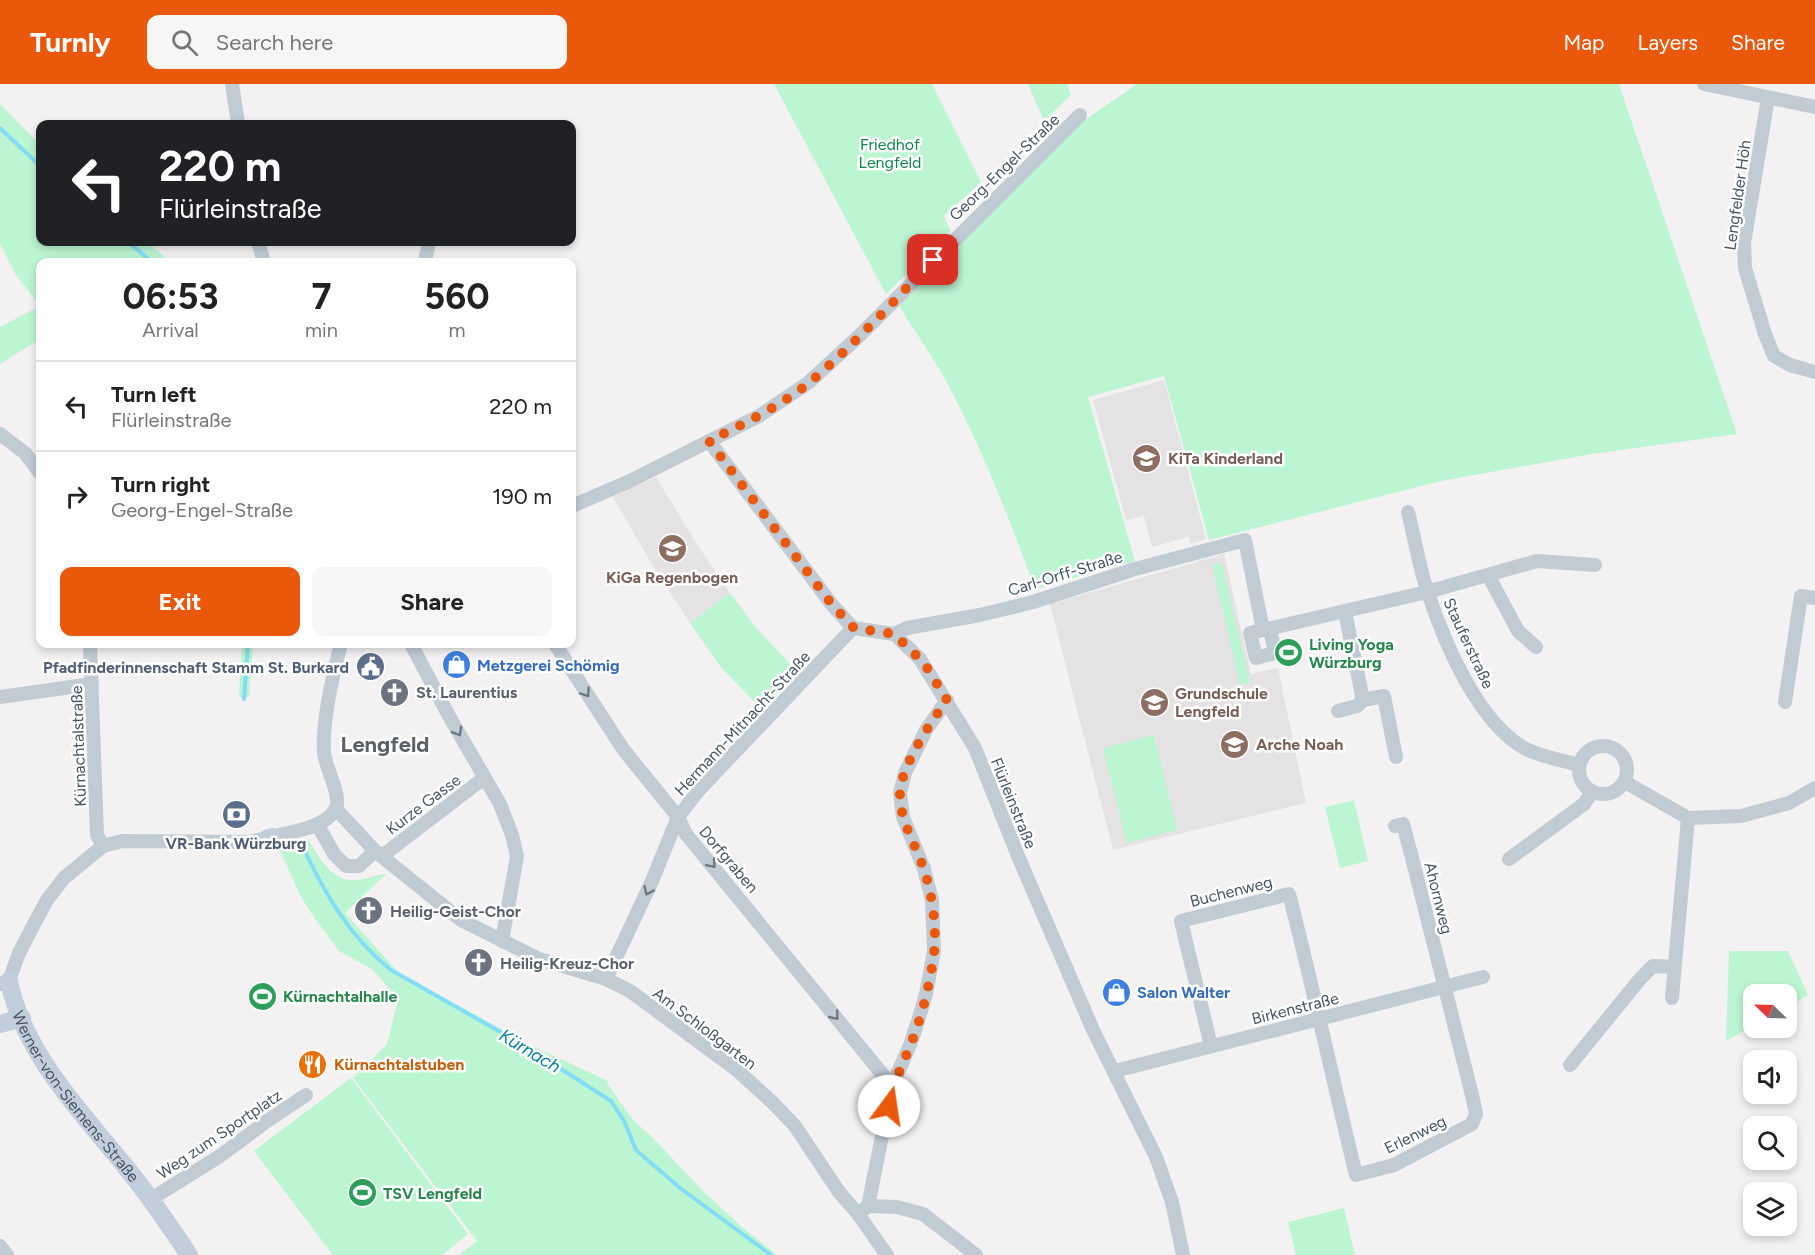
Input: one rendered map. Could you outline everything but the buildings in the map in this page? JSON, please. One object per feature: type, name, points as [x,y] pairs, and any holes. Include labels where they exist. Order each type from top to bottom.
[{"type":"street","points":[[232,84],[237,120]]},
{"type":"street","points":[[1704,84],[1815,107]]},
{"type":"street","name":"Lengfelder Höh","points":[[1767,98],[1744,243],[1744,268],[1774,356],[1790,365],[1815,372]]},
{"type":"street","name":"Georg-Engel-Straße","points":[[576,504],[628,482],[759,416],[808,383],[858,337],[1080,115]]},
{"type":"street","points":[[0,434],[25,453],[36,467]]},
{"type":"street","points":[[709,441],[833,606],[854,628],[894,634]]},
{"type":"street","name":"Stauferstraße","points":[[1408,512],[1427,592],[1455,660],[1487,716],[1507,736],[1528,750],[1579,765]]},
{"type":"street","name":"Carl-Orff-Straße","points":[[894,634],[907,628],[980,615],[1033,602],[1135,569],[1245,540],[1267,630],[1345,612]]},
{"type":"street","points":[[1364,700],[1345,612],[1537,561],[1595,566]]},
{"type":"street","points":[[1488,575],[1518,631],[1536,647]]},
{"type":"street","points":[[1785,702],[1802,596],[1815,598]]},
{"type":"street","name":"Hermann-Mitnacht-Straße","points":[[606,979],[652,880],[678,817],[699,790],[854,628]]},
{"type":"street","name":"Flürleinstraße","points":[[894,634],[924,663],[975,748],[1043,916],[1093,1030],[1156,1157],[1172,1202],[1183,1255]]},
{"type":"street","name":"Kürnachtalstraße","points":[[90,648],[97,835],[103,846]]},
{"type":"street","points":[[0,1005],[5,983],[47,900],[64,878],[103,846],[122,841],[248,842],[317,824],[336,809],[338,795],[330,779],[324,753],[325,725],[340,648]]},
{"type":"street","points":[[413,648],[500,804],[512,835],[517,856],[501,941]]},
{"type":"street","name":"Dorfgraben","points":[[558,648],[623,749],[678,817],[686,834],[892,1086]]},
{"type":"street","points":[[0,697],[92,684]]},
{"type":"street","points":[[1338,711],[1357,706],[1364,700],[1384,696],[1396,757]]},
{"type":"street","points":[[947,700],[926,730],[905,773],[900,793],[903,817],[924,869],[932,900],[934,951],[921,1012],[892,1086],[863,1210],[897,1207],[923,1214],[976,1255]]},
{"type":"street","points":[[1603,745],[1622,753],[1628,771],[1625,782],[1610,794],[1592,792],[1583,784],[1578,774],[1579,765],[1585,753],[1594,747],[1603,745]]},
{"type":"street","name":"Kurze Gasse","points":[[317,824],[334,854],[346,866],[359,866],[484,778]]},
{"type":"street","points":[[1625,782],[1688,818],[1741,816],[1789,803],[1815,788]]},
{"type":"street","points":[[1509,859],[1584,804],[1592,792]]},
{"type":"street","name":"Am Schloßgarten","points":[[336,809],[378,853],[461,920],[539,958],[606,979],[630,991],[720,1058],[773,1102],[795,1126],[839,1192],[863,1210],[887,1255]]},
{"type":"street","points":[[1672,998],[1688,818]]},
{"type":"street","name":"Ahornweg","points":[[1395,826],[1403,824],[1444,987]]},
{"type":"street","name":"Buchenweg","points":[[1211,1046],[1181,921],[1192,918],[1289,894],[1319,1019]]},
{"type":"street","points":[[1570,1065],[1653,966],[1674,967]]},
{"type":"street","name":"Birkenstraße","points":[[1114,1071],[1483,977]]},
{"type":"street","name":"Werner-von-Siemens-Straße","points":[[5,983],[41,1056],[76,1107],[151,1199],[189,1255]]},
{"type":"street","name":"Erlenweg","points":[[1319,1019],[1356,1175],[1394,1165],[1472,1124],[1476,1114],[1444,987]]},
{"type":"street","points":[[0,1024],[22,1018]]},
{"type":"street","name":"Weg zum Sportplatz","points":[[151,1199],[220,1156],[306,1095]]},
{"type":"street","points":[[0,1246],[8,1255]]},
{"type":"shaded area","name":"KiTa Kinderland","points":[[1164,380],[1206,539],[1191,544],[1188,537],[1152,547],[1144,516],[1126,520],[1093,400]]},
{"type":"shaded area","name":"KiGa Regenbogen","points":[[656,477],[730,593],[690,623],[650,561],[613,497]]},
{"type":"shaded area","name":"Grundschule Lengfeld","points":[[1224,554],[1251,674],[1278,668],[1306,803],[1113,850],[1050,604]]},
{"type":"green space","name":"Friedhof Lengfeld","points":[[774,84],[932,84],[981,182],[944,216],[950,231],[886,294]]},
{"type":"green space","points":[[1028,84],[1067,84],[1071,95],[1044,121]]},
{"type":"green space","points":[[1137,84],[1619,84],[1737,434],[1592,454],[1441,481],[1209,540],[1164,376],[1088,397],[1135,561],[1035,589],[1005,509],[971,430],[940,370],[899,306],[1082,122]]},
{"type":"green space","points":[[0,104],[36,141],[36,246],[152,246],[165,258],[36,258],[36,301],[16,275],[0,243]]},
{"type":"green space","points":[[36,308],[36,342],[0,364],[0,327]]},
{"type":"green space","points":[[1222,563],[1250,683],[1240,685],[1212,565]]},
{"type":"green space","points":[[730,593],[758,630],[797,671],[762,710],[720,666],[690,623]]},
{"type":"green space","points":[[242,648],[253,648],[249,697],[239,697]]},
{"type":"green space","points":[[1154,735],[1177,830],[1127,843],[1103,748]]},
{"type":"green space","points":[[1354,800],[1368,861],[1340,868],[1325,807]]},
{"type":"green space","points":[[308,839],[327,867],[340,877],[357,880],[386,874],[345,913],[398,972],[528,1044],[608,1081],[607,1083],[633,1120],[704,1192],[777,1255],[459,1255],[477,1241],[353,1078],[387,1044],[397,1004],[390,989],[372,969],[339,951],[300,895],[279,848]]},
{"type":"green space","points":[[1729,951],[1788,951],[1808,995],[1797,1002],[1797,984],[1743,984],[1743,1032],[1726,1041]]},
{"type":"green space","name":"TSV Lengfeld","points":[[351,1078],[468,1234],[442,1255],[333,1255],[254,1151]]},
{"type":"green space","points":[[1344,1208],[1355,1255],[1296,1255],[1288,1222]]},
{"type":"waterway","name":"Kürnach","points":[[0,128],[36,162]]},
{"type":"waterway","name":"Kürnach","points":[[133,246],[147,258]]},
{"type":"waterway","name":"Kürnach","points":[[244,699],[248,648]]},
{"type":"waterway","name":"Kürnach","points":[[300,841],[338,911],[376,957],[391,970],[527,1047],[611,1101],[624,1121],[636,1150],[680,1188],[771,1255]]},
{"type":"place","name":"KiTa Kinderland","points":[[1147,458]]},
{"type":"place","name":"KiGa Regenbogen","points":[[672,549]]},
{"type":"place","name":"Living Yoga Würzburg","points":[[1288,653]]},
{"type":"place","name":"Metzgerei Schömig","points":[[456,665]]},
{"type":"place","name":"Pfadfinderinnenschaft Stamm St. Burkard","points":[[370,667]]},
{"type":"place","name":"St. Laurentius","points":[[395,692]]},
{"type":"place","name":"Grundschule Lengfeld","points":[[1154,702]]},
{"type":"place","name":"Arche Noah","points":[[1235,744]]},
{"type":"place","name":"VR-Bank Würzburg","points":[[236,815]]},
{"type":"place","name":"Heilig-Geist-Chor","points":[[369,911]]},
{"type":"place","name":"Heilig-Kreuz-Chor","points":[[479,963]]},
{"type":"place","name":"Salon Walter","points":[[1116,992]]},
{"type":"place","name":"Kürnachtalhalle","points":[[262,996]]},
{"type":"place","name":"Kürnachtalstuben","points":[[313,1064]]},
{"type":"place","name":"TSV Lengfeld","points":[[362,1193]]},
{"type":"district","name":"Lengfeld","points":[[385,744]]},
{"type":"route","points":[[889,1106],[892,1086],[910,1045],[926,994],[934,951],[932,900],[924,869],[903,817],[900,793],[905,773],[926,730],[947,700],[924,663],[894,634],[854,628],[833,606],[709,441],[759,416],[808,383],[858,337],[933,260]]}]
